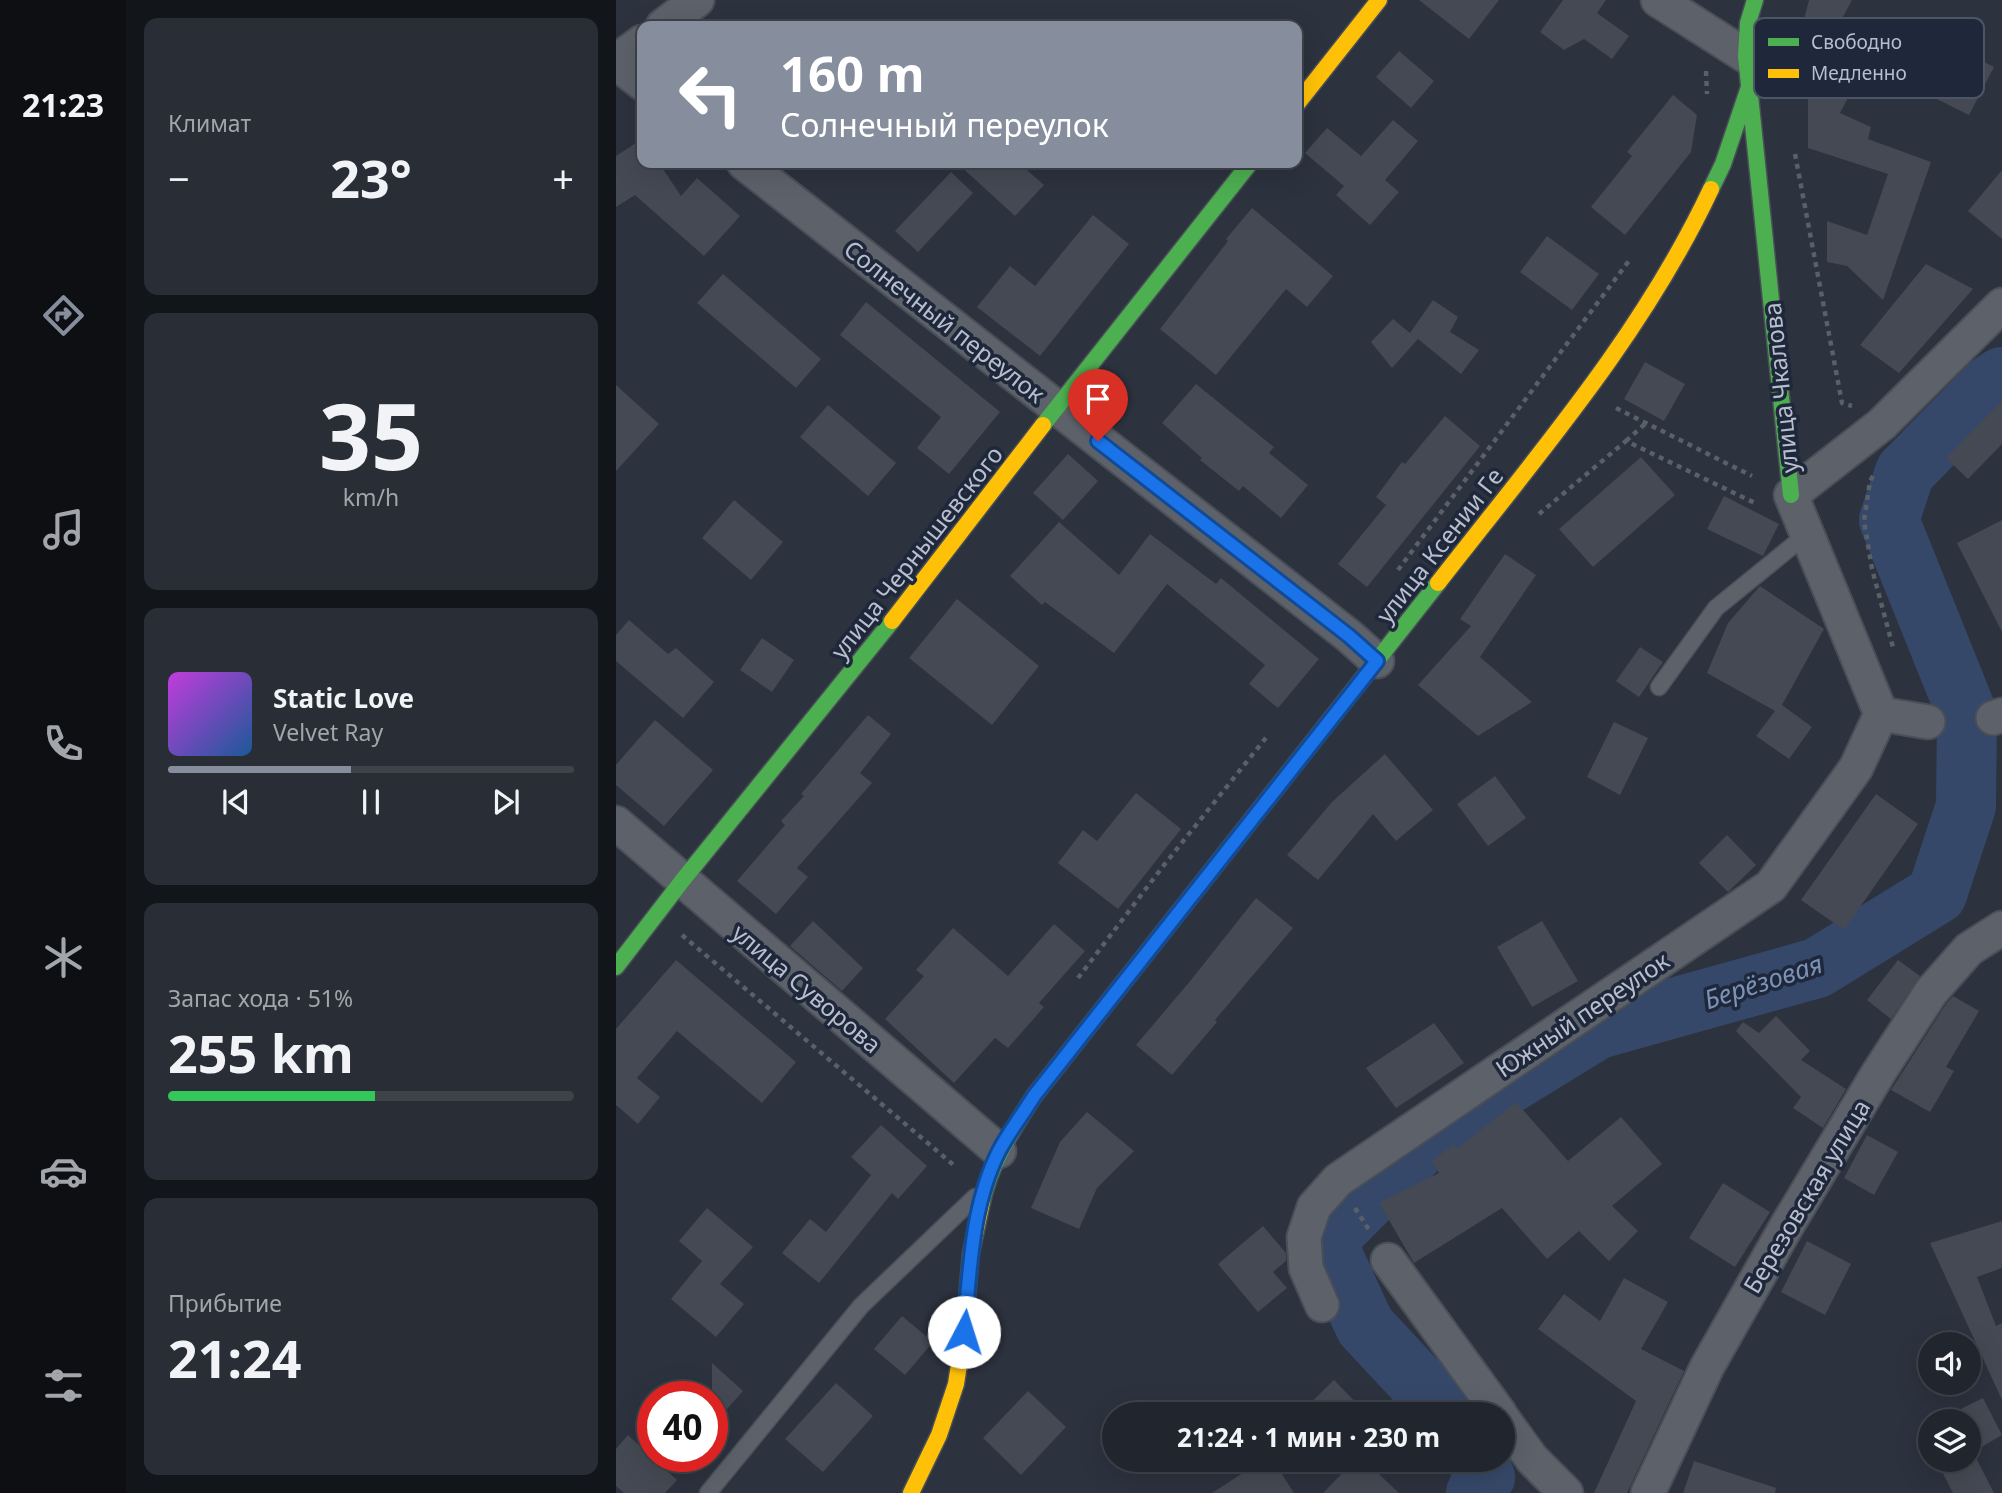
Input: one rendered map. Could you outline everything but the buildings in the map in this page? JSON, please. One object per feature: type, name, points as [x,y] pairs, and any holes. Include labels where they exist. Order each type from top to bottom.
[{"type":"street","points":[[670,21],[698,0]]},
{"type":"street","points":[[1302,98],[1379,0]]},
{"type":"street","points":[[1658,0],[1712,35],[1748,71]]},
{"type":"street","name":"улица Чкалова","points":[[1755,0],[1748,23],[1748,71],[1791,495],[1881,714]]},
{"type":"street","points":[[637,46],[616,62],[637,79]]},
{"type":"street","name":"улица Ксении Ге","points":[[911,1493],[939,1434],[956,1384],[971,1253],[985,1188],[999,1151],[1034,1096],[1600,374],[1662,282],[1696,221],[1723,164],[1748,71]]},
{"type":"street","name":"Солнечный переулок","points":[[750,168],[1349,636],[1377,661]]},
{"type":"street","name":"улица Чернышевского","points":[[616,967],[682,881],[910,599],[1056,408],[1246,168]]},
{"type":"street","points":[[1791,495],[1882,424],[2002,305]]},
{"type":"street","points":[[1881,714],[1928,722]]},
{"type":"street","name":"Южный переулок","points":[[1322,1305],[1306,1268],[1304,1237],[1314,1207],[1338,1180],[1771,886],[1856,768],[1881,714]]},
{"type":"street","name":"улица Суворова","points":[[616,823],[999,1151]]},
{"type":"street","name":"Березовская улица","points":[[1648,1493],[1707,1367],[1785,1229],[1879,1072],[1931,992],[1969,949],[2002,928]]},
{"type":"street","points":[[1388,1260],[1491,1402]]},
{"type":"street","points":[[1515,1436],[1532,1459],[1566,1493]]},
{"type":"lane","points":[[1659,687],[1716,608],[1807,534]]},
{"type":"lane","points":[[708,1493],[861,1306],[985,1188]]},
{"type":"path","points":[[1790,14],[1790,18]]},
{"type":"path","points":[[1707,97],[1706,57],[1712,35]]},
{"type":"path","points":[[1793,142],[1842,402]]},
{"type":"path","points":[[1391,580],[1632,256]]},
{"type":"path","points":[[1585,393],[1791,495]]},
{"type":"path","points":[[1535,518],[1646,423]]},
{"type":"path","points":[[1626,441],[1756,503]]},
{"type":"path","points":[[1874,472],[1870,481],[1864,521],[1872,569],[1895,656]]},
{"type":"path","points":[[1072,985],[1273,730]]},
{"type":"path","points":[[657,914],[948,1160],[971,1128]]},
{"type":"path","points":[[1338,1180],[1388,1260]]},
{"type":"waterway","name":"Берёзовая","points":[[1436,1402],[1365,1326],[1326,1241],[1441,1125],[1598,1029],[1817,968],[1937,894],[1966,806],[1967,714],[1889,520],[1905,472],[1990,385],[2002,377]]},
{"type":"waterway","name":"Берёзовая","points":[[1476,1493],[1485,1477],[1483,1472]]},
{"type":"traffic: fast","points":[[1755,0],[1748,23],[1746,56],[1791,495]]},
{"type":"traffic: fast","points":[[1711,189],[1723,164],[1749,87]]},
{"type":"traffic: fast","points":[[1043,425],[1246,168]]},
{"type":"traffic: fast","points":[[982,1202],[997,1160],[1034,1096],[1438,583]]},
{"type":"traffic: fast","points":[[616,967],[892,621]]},
{"type":"traffic: slow","points":[[1302,98],[1379,0]]},
{"type":"traffic: slow","points":[[1438,583],[1550,441],[1621,344],[1684,242],[1711,189]]},
{"type":"traffic: slow","points":[[892,621],[1043,425]]},
{"type":"traffic: slow","points":[[911,1493],[939,1435],[956,1384],[971,1253],[982,1202]]},
{"type":"route","points":[[964,1332],[971,1253],[985,1188],[999,1151],[1034,1096],[1377,661],[1349,636],[1098,441]]}]
